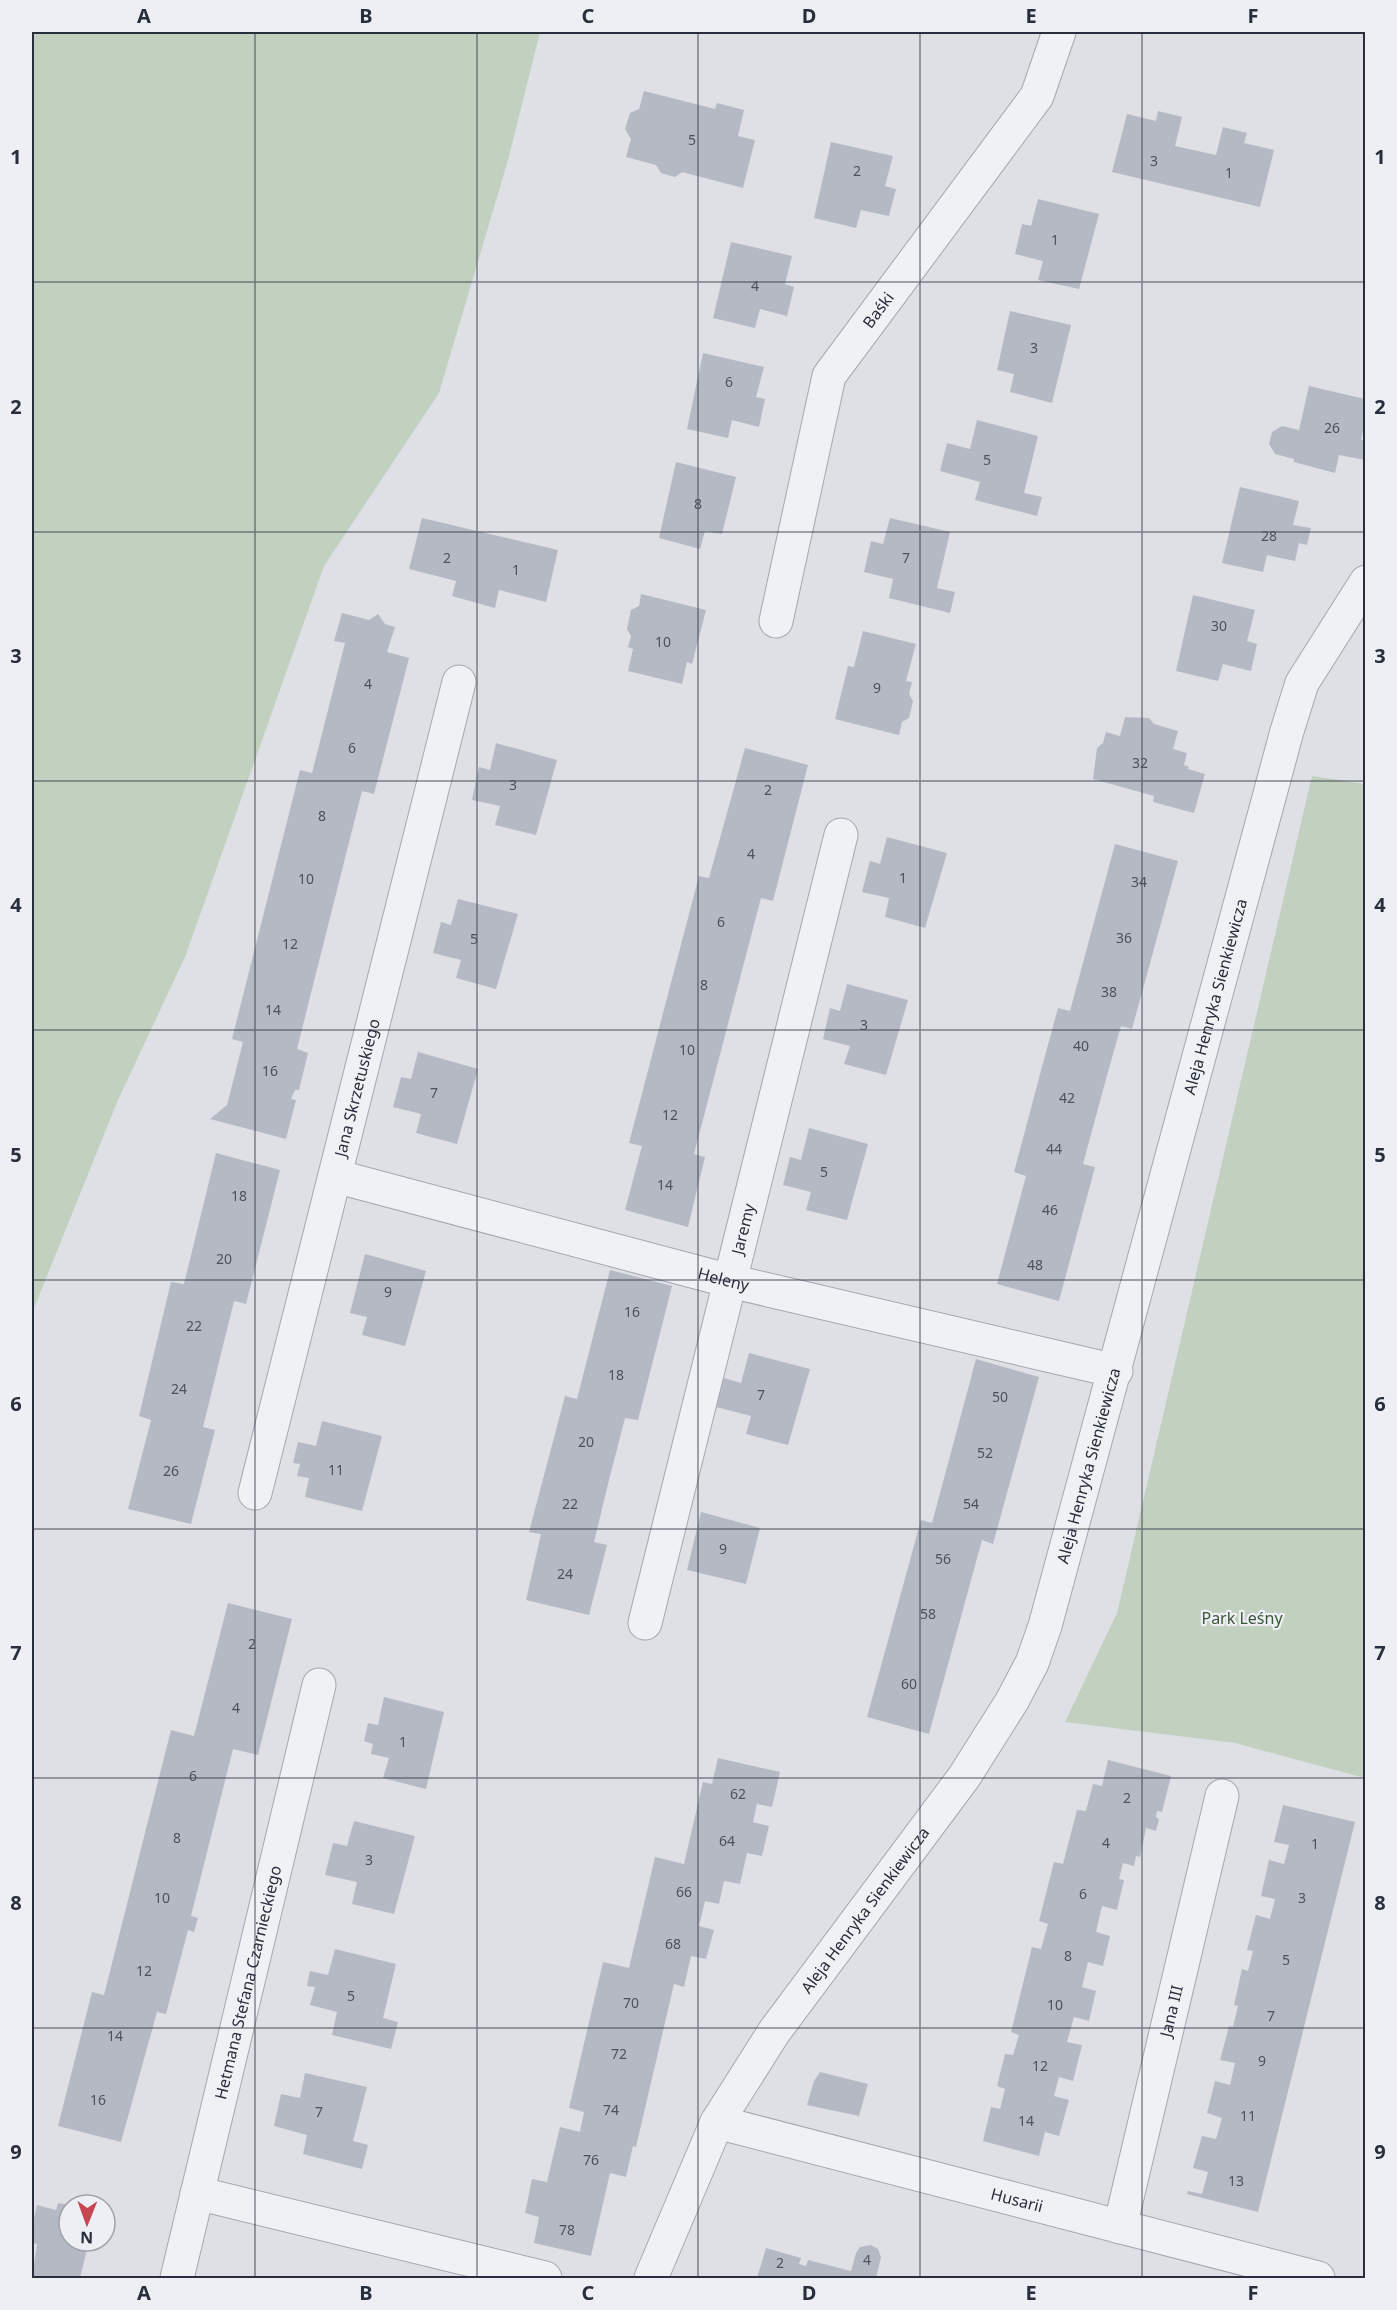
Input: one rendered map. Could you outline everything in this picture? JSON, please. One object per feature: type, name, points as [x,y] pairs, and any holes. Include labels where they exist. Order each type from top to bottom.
[{"type":"street","name":"Baśki","points":[[776,621],[829,376],[1036,96],[1059,32]]},
{"type":"street","name":"Aleja Henryka Sienkiewicza","points":[[651,2278],[717,2122],[774,2032],[964,1777],[1012,1701],[1032,1663],[1045,1626],[1116,1371],[1302,683],[1365,582]]},
{"type":"street","name":"Jana Skrzetuskiego","points":[[255,1493],[459,682]]},
{"type":"street","name":"Jaremy","points":[[645,1623],[842,835]]},
{"type":"street","name":"Heleny","points":[[335,1176],[730,1281],[1116,1371]]},
{"type":"street","name":"Hetmana Stefana Czarnieckiego","points":[[177,2278],[319,1685]]},
{"type":"street","name":"Jana III","points":[[1120,2227],[1222,1796]]},
{"type":"street","name":"Husarii","points":[[717,2122],[1318,2278]]},
{"type":"street","points":[[197,2193],[544,2278]]},
{"type":"green space","points":[[34,32],[540,32],[508,160],[439,393],[324,566],[185,957],[118,1100],[32,1313],[32,43]]},
{"type":"green space","name":"Park Leśny","points":[[1312,776],[1365,784],[1365,1778],[1235,1743],[1065,1722],[1117,1613]]},
{"type":"building","points":[[644,91],[715,109],[717,103],[744,110],[738,136],[755,140],[743,188],[682,172],[675,177],[661,173],[656,165],[626,157],[631,139],[625,129],[630,113],[639,109]]},
{"type":"building","points":[[1158,111],[1182,117],[1175,146],[1216,155],[1223,127],[1247,133],[1244,143],[1274,150],[1260,207],[1112,172],[1127,114],[1156,121]]},
{"type":"building","points":[[831,142],[893,156],[885,186],[896,189],[889,216],[861,210],[856,228],[814,218]]},
{"type":"building","points":[[1038,199],[1099,214],[1079,289],[1038,280],[1043,261],[1015,254],[1022,224],[1031,226]]},
{"type":"building","points":[[731,242],[792,256],[785,284],[794,287],[787,316],[760,309],[755,328],[713,318]]},
{"type":"building","points":[[1010,311],[1071,325],[1052,403],[1010,392],[1014,374],[997,370]]},
{"type":"building","points":[[703,353],[764,367],[756,397],[765,399],[759,427],[732,420],[728,438],[687,429]]},
{"type":"building","points":[[1309,386],[1365,399],[1365,422],[1361,440],[1365,440],[1365,460],[1339,455],[1335,473],[1294,462],[1294,459],[1275,454],[1269,444],[1272,432],[1282,426],[1299,430]]},
{"type":"building","points":[[977,420],[1038,436],[1024,493],[1042,497],[1037,516],[975,500],[980,482],[940,471],[947,443],[970,449]]},
{"type":"building","points":[[676,462],[736,477],[722,534],[705,531],[700,549],[659,538]]},
{"type":"building","points":[[1240,487],[1299,501],[1293,525],[1311,528],[1307,545],[1299,543],[1295,561],[1267,555],[1263,572],[1222,563]]},
{"type":"building","points":[[422,518],[558,550],[546,602],[499,590],[495,608],[452,596],[456,581],[409,569]]},
{"type":"building","points":[[890,518],[950,532],[937,588],[955,592],[950,613],[889,598],[893,579],[864,572],[871,541],[883,544]]},
{"type":"building","points":[[641,594],[706,610],[692,664],[687,662],[682,684],[628,671],[633,649],[628,647],[631,636],[627,629],[631,610],[639,606]]},
{"type":"building","points":[[1193,595],[1255,610],[1247,641],[1257,644],[1251,671],[1223,664],[1218,681],[1176,671]]},
{"type":"building","points":[[342,613],[369,620],[378,614],[385,624],[395,627],[387,652],[409,658],[374,794],[362,791],[297,1049],[308,1053],[299,1090],[295,1090],[291,1099],[296,1100],[286,1139],[210,1119],[227,1105],[243,1042],[232,1039],[300,770],[312,773],[345,643],[334,641]]},
{"type":"building","points":[[863,631],[916,644],[906,681],[912,682],[909,694],[913,701],[909,718],[902,722],[899,735],[835,719],[848,666],[854,667]]},
{"type":"building","points":[[1125,717],[1149,718],[1154,724],[1178,731],[1173,749],[1187,753],[1184,765],[1189,767],[1188,769],[1205,774],[1194,813],[1153,802],[1154,796],[1093,779],[1097,748],[1103,743],[1106,732],[1120,736]]},
{"type":"building","points":[[496,743],[557,760],[536,835],[495,825],[500,806],[472,800],[479,767],[490,770]]},
{"type":"building","points":[[745,748],[808,765],[773,901],[761,898],[694,1154],[705,1157],[688,1227],[625,1210],[642,1146],[629,1143],[699,876],[709,878]]},
{"type":"building","points":[[887,837],[947,853],[925,928],[885,917],[889,898],[862,892],[870,861],[880,864]]},
{"type":"building","points":[[1115,844],[1178,861],[1132,1029],[1121,1026],[1083,1164],[1095,1167],[1059,1301],[997,1284],[1026,1176],[1014,1172],[1043,1063],[1058,1008],[1070,1011]]},
{"type":"building","points":[[458,899],[518,914],[496,989],[456,978],[461,960],[433,953],[441,922],[451,925]]},
{"type":"building","points":[[847,984],[908,1000],[886,1075],[844,1064],[850,1046],[823,1039],[830,1008],[840,1011]]},
{"type":"building","points":[[418,1052],[478,1069],[457,1144],[416,1133],[421,1114],[393,1107],[401,1077],[411,1079]]},
{"type":"building","points":[[809,1128],[868,1144],[847,1220],[806,1210],[811,1192],[783,1185],[790,1157],[801,1160]]},
{"type":"building","points":[[216,1153],[280,1170],[246,1304],[234,1301],[203,1427],[215,1430],[191,1524],[128,1509],[151,1420],[139,1416],[171,1282],[184,1284]]},
{"type":"building","points":[[365,1254],[426,1271],[405,1346],[362,1335],[367,1317],[350,1313]]},
{"type":"building","points":[[610,1270],[672,1286],[638,1420],[625,1418],[609,1480],[594,1542],[607,1545],[589,1615],[526,1600],[541,1534],[529,1532],[565,1396],[577,1399]]},
{"type":"building","points":[[749,1353],[810,1369],[788,1445],[746,1434],[751,1416],[716,1407],[724,1378],[741,1383]]},
{"type":"building","points":[[976,1359],[1039,1377],[993,1544],[982,1540],[929,1734],[867,1717],[921,1520],[932,1523]]},
{"type":"building","points":[[322,1421],[382,1436],[362,1511],[305,1497],[309,1478],[297,1476],[300,1464],[293,1463],[298,1442],[316,1446]]},
{"type":"building","points":[[701,1512],[760,1528],[746,1584],[687,1570]]},
{"type":"building","points":[[228,1603],[292,1619],[258,1755],[233,1749],[191,1916],[198,1918],[194,1932],[188,1930],[166,2014],[157,2012],[121,2142],[58,2126],[92,1992],[104,1995],[171,1730],[194,1736]]},
{"type":"building","points":[[384,1697],[444,1712],[426,1789],[383,1778],[389,1758],[371,1754],[373,1744],[364,1741],[368,1723],[378,1725]]},
{"type":"building","points":[[718,1758],[780,1772],[772,1807],[757,1804],[753,1822],[769,1826],[762,1856],[747,1853],[740,1884],[724,1881],[719,1904],[705,1901],[699,1926],[714,1930],[706,1959],[691,1956],[684,1987],[674,1984],[636,2147],[633,2146],[626,2177],[610,2173],[591,2256],[534,2243],[539,2217],[525,2213],[532,2179],[547,2182],[560,2127],[580,2132],[584,2112],[569,2108],[603,1962],[629,1968],[655,1857],[684,1864],[703,1782],[712,1784]]},
{"type":"building","points":[[1108,1760],[1171,1776],[1162,1812],[1157,1811],[1156,1817],[1159,1819],[1156,1831],[1146,1828],[1140,1857],[1136,1856],[1134,1866],[1123,1863],[1119,1879],[1124,1880],[1117,1910],[1102,1906],[1096,1932],[1110,1936],[1103,1966],[1088,1962],[1082,1987],[1096,1991],[1089,2021],[1074,2017],[1067,2042],[1082,2045],[1073,2081],[1059,2077],[1054,2096],[1069,2100],[1059,2136],[1045,2132],[1039,2156],[983,2141],[991,2107],[1000,2109],[1005,2089],[997,2086],[1005,2054],[1013,2055],[1019,2035],[1011,2032],[1032,1947],[1041,1949],[1048,1924],[1039,1921],[1054,1862],[1063,1864],[1077,1810],[1086,1811],[1093,1784],[1102,1786]]},
{"type":"building","points":[[1283,1805],[1355,1822],[1258,2212],[1187,2194],[1188,2191],[1202,2194],[1208,2172],[1193,2168],[1202,2136],[1216,2139],[1222,2118],[1207,2113],[1215,2081],[1230,2085],[1235,2063],[1220,2060],[1229,2026],[1233,2027],[1238,2006],[1234,2005],[1242,1969],[1248,1971],[1253,1951],[1247,1950],[1256,1915],[1270,1919],[1275,1899],[1261,1896],[1269,1860],[1284,1864],[1289,1845],[1274,1842]]},
{"type":"building","points":[[354,1821],[415,1836],[394,1914],[352,1904],[357,1882],[325,1875],[333,1843],[347,1846]]},
{"type":"building","points":[[335,1949],[396,1964],[383,2018],[398,2022],[391,2049],[332,2035],[337,2012],[310,2005],[315,1987],[307,1986],[310,1971],[328,1975]]},
{"type":"building","points":[[820,2072],[868,2084],[859,2116],[807,2105],[814,2081]]},
{"type":"building","points":[[305,2073],[367,2087],[353,2141],[368,2145],[362,2169],[303,2154],[307,2135],[274,2126],[281,2094],[300,2098]]},
{"type":"building","points":[[37,2205],[56,2210],[57,2206],[57,2253],[86,2253],[80,2278],[32,2278],[37,2244],[32,2243],[32,2226]]},
{"type":"building","points":[[871,2245],[878,2249],[881,2257],[876,2278],[757,2278],[766,2248],[801,2258],[799,2264],[806,2266],[808,2260],[851,2271],[860,2247]]}]
